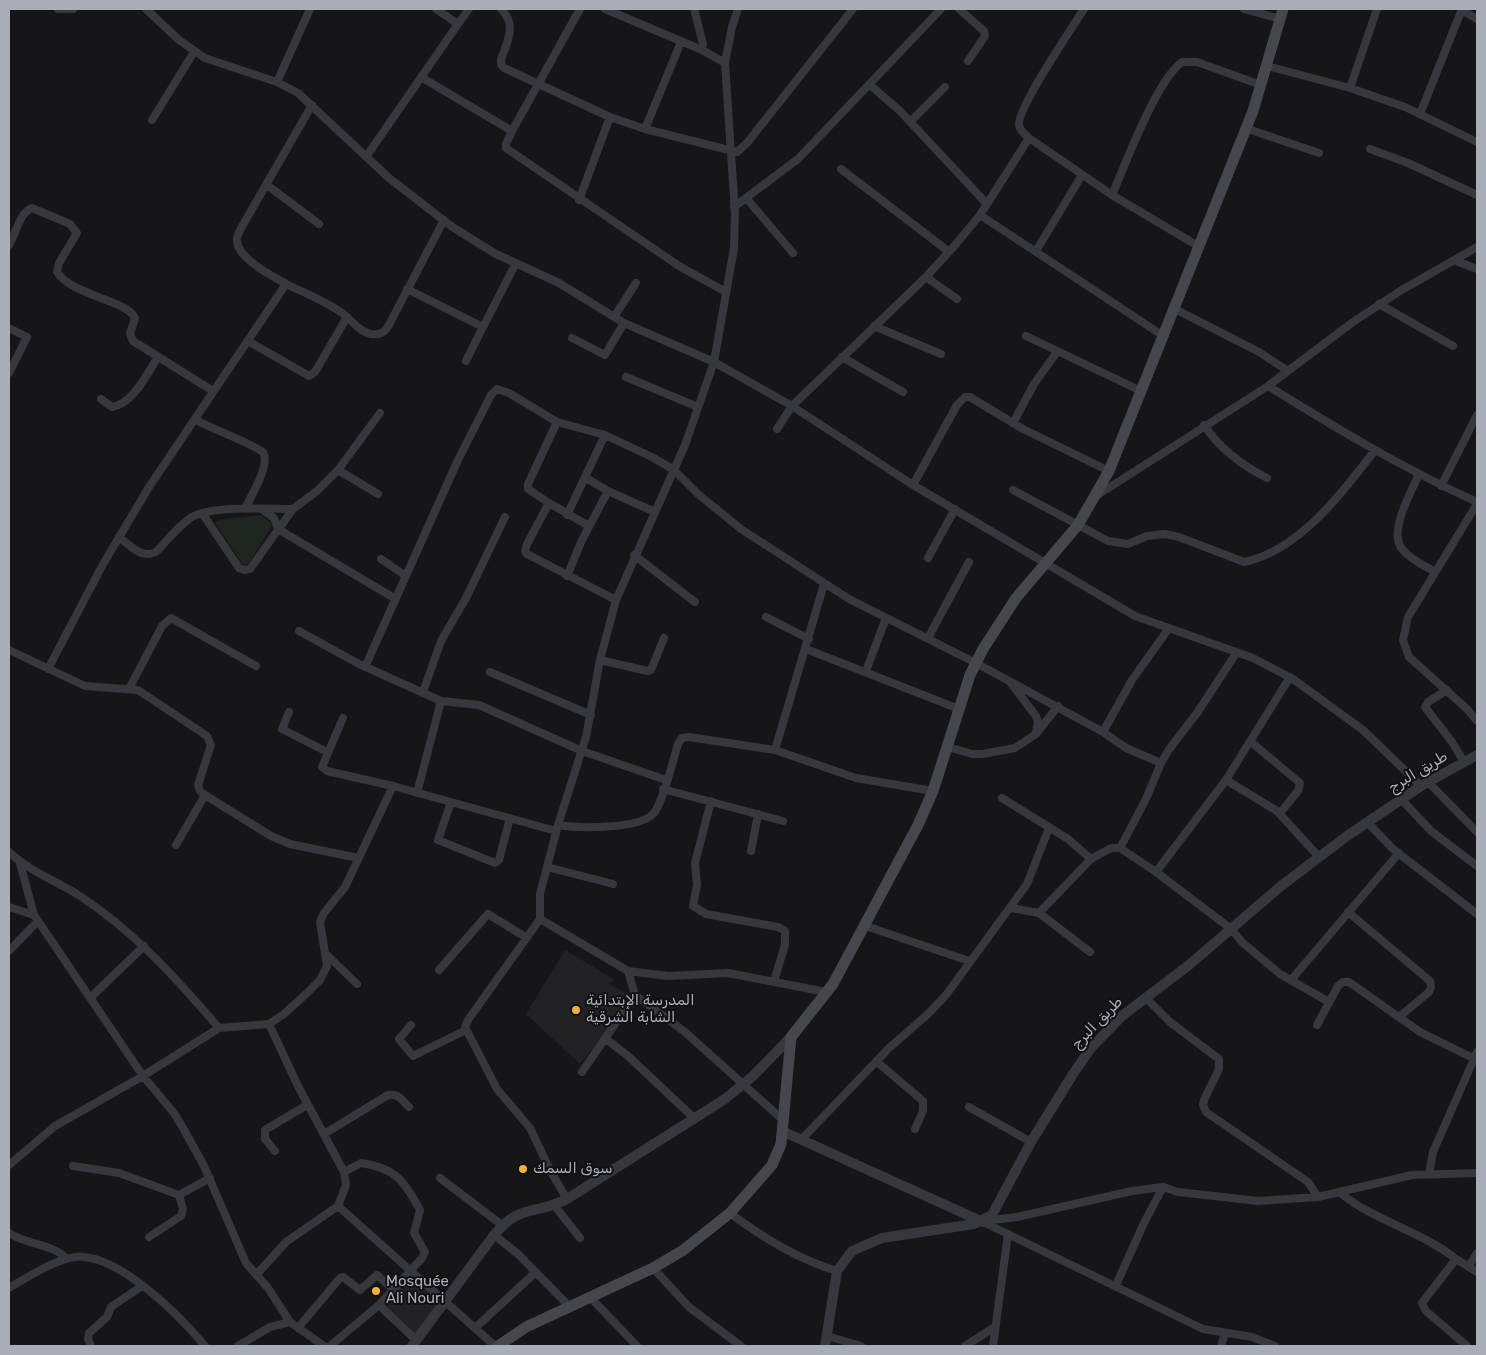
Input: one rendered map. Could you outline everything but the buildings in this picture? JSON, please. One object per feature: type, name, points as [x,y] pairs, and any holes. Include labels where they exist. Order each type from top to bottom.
[{"type":"main road","points":[[496,1346],[526,1327],[653,1268],[696,1241],[730,1213],[772,1165],[778,1155],[783,1126],[791,1037],[837,976],[863,925],[912,838],[933,791],[976,663],[998,624],[1078,525],[1108,471],[1246,128],[1267,66],[1281,14]]},
{"type":"street","points":[[58,9],[73,9]]},
{"type":"street","points":[[146,9],[194,52],[217,64],[277,82],[298,93],[389,178],[444,220],[494,253],[559,283],[624,323],[714,362],[792,406],[913,484],[1135,616],[1237,652],[1290,677],[1363,730],[1477,832]]},
{"type":"street","points":[[277,82],[310,9]]},
{"type":"street","points":[[436,9],[458,24]]},
{"type":"street","points":[[366,157],[469,9]]},
{"type":"street","points":[[501,9],[510,20],[511,27],[501,64],[538,84],[610,117],[645,130],[730,152],[737,152],[743,148],[853,9]]},
{"type":"street","points":[[580,9],[512,130],[506,148],[679,266],[726,292]]},
{"type":"street","points":[[605,9],[702,50],[726,63]]},
{"type":"street","points":[[694,9],[703,44],[702,50]]},
{"type":"street","points":[[567,1199],[551,1172],[530,1128],[497,1089],[466,1030],[468,1020],[540,919],[540,894],[557,828],[582,751],[591,715],[600,660],[616,600],[634,555],[674,470],[714,362],[734,248],[734,207],[726,63],[732,27],[738,9]]},
{"type":"street","points":[[734,207],[798,159],[941,9]]},
{"type":"street","points":[[959,9],[984,31],[985,36],[968,61]]},
{"type":"street","points":[[1084,9],[1043,74],[1020,120],[1021,129],[1029,138],[1112,195],[1198,246]]},
{"type":"street","points":[[1244,9],[1281,14]]},
{"type":"street","points":[[1350,88],[1377,9]]},
{"type":"street","points":[[1420,114],[1462,9],[1477,19]]},
{"type":"street","points":[[645,130],[681,42]]},
{"type":"street","points":[[152,120],[194,52]]},
{"type":"street","points":[[1112,195],[1146,116],[1173,70],[1182,62],[1197,62],[1261,85]]},
{"type":"street","points":[[1267,66],[1350,88],[1420,114],[1477,141]]},
{"type":"street","points":[[421,77],[512,130]]},
{"type":"street","points":[[870,85],[910,122],[987,204]]},
{"type":"street","points":[[910,122],[945,88]]},
{"type":"street","points":[[312,105],[240,230],[236,241],[246,258],[286,284],[347,318],[361,329],[371,334],[380,334],[386,330],[444,220]]},
{"type":"street","points":[[580,200],[610,117]]},
{"type":"street","points":[[1246,128],[1319,153]]},
{"type":"street","points":[[776,429],[792,406],[926,277],[980,215],[1029,138]]},
{"type":"street","points":[[1370,149],[1417,167],[1477,195]]},
{"type":"street","points":[[842,169],[948,251]]},
{"type":"street","points":[[1036,251],[1082,175]]},
{"type":"street","points":[[267,185],[319,224]]},
{"type":"street","points":[[746,198],[793,253]]},
{"type":"street","points":[[9,245],[22,216],[27,210],[32,208],[70,224],[77,233],[59,263],[57,272],[61,277],[91,294],[131,312],[136,318],[131,338],[213,391]]},
{"type":"street","points":[[980,215],[1162,335]]},
{"type":"street","points":[[1094,497],[1204,425],[1268,386],[1400,290],[1456,261],[1477,247]]},
{"type":"street","points":[[1456,261],[1477,269]]},
{"type":"street","points":[[466,361],[516,263]]},
{"type":"street","points":[[926,277],[957,299]]},
{"type":"street","points":[[614,317],[636,283]]},
{"type":"street","points":[[48,670],[84,599],[149,487],[286,284]]},
{"type":"street","points":[[407,289],[483,327]]},
{"type":"street","points":[[1379,304],[1453,346]]},
{"type":"street","points":[[1173,308],[1242,344],[1288,371]]},
{"type":"street","points":[[248,341],[309,376],[315,372],[347,318]]},
{"type":"street","points":[[572,338],[605,355],[624,323]]},
{"type":"street","points":[[874,326],[941,354]]},
{"type":"street","points":[[9,328],[27,337],[9,374]]},
{"type":"street","points":[[1026,336],[1141,391]]},
{"type":"street","points":[[1013,423],[1034,384],[1057,352]]},
{"type":"street","points":[[101,399],[112,407],[123,403],[132,395],[158,357]]},
{"type":"street","points":[[842,357],[903,392]]},
{"type":"street","points":[[626,377],[698,407]]},
{"type":"street","points":[[1268,386],[1375,450],[1441,486],[1477,503],[1408,617],[1403,640],[1410,657],[1474,711],[1477,721]]},
{"type":"street","points":[[365,667],[394,598],[406,576],[458,460],[494,390],[500,389],[557,422],[605,434],[674,470],[698,494],[740,529],[824,584],[1058,706],[1103,732],[1126,748],[1161,763]]},
{"type":"street","points":[[913,484],[957,405],[965,397],[970,397],[1013,423],[1108,471]]},
{"type":"street","points":[[202,513],[237,565],[244,570],[253,567],[293,509],[317,491],[338,470],[380,413]]},
{"type":"street","points":[[1441,486],[1477,415]]},
{"type":"street","points":[[196,420],[219,431],[232,434],[265,455],[266,465],[245,509]]},
{"type":"street","points":[[557,422],[528,489],[589,526]]},
{"type":"street","points":[[1204,425],[1218,444],[1234,458],[1267,478]]},
{"type":"street","points":[[568,515],[605,434]]},
{"type":"street","points":[[1013,490],[1102,539],[1128,544],[1148,536],[1165,534],[1179,536],[1240,561],[1252,560],[1274,551],[1299,534],[1333,501],[1375,450]]},
{"type":"street","points":[[338,470],[378,494]]},
{"type":"street","points":[[1419,474],[1398,524],[1398,542],[1406,554],[1435,572]]},
{"type":"street","points":[[586,478],[608,491],[655,512]]},
{"type":"street","points":[[567,576],[589,526],[608,491]]},
{"type":"street","points":[[549,503],[525,551],[531,558],[616,600]]},
{"type":"street","points":[[119,538],[143,555],[149,555],[156,552],[193,516],[202,513],[245,509],[293,509]]},
{"type":"street","points":[[928,558],[955,509]]},
{"type":"street","points":[[263,510],[274,518],[278,529],[394,598]]},
{"type":"street","points":[[423,692],[441,642],[466,598],[505,517]]},
{"type":"street","points":[[634,555],[695,602]]},
{"type":"street","points":[[381,559],[406,576]]},
{"type":"street","points":[[928,638],[969,562]]},
{"type":"street","points":[[775,750],[824,584]]},
{"type":"street","points":[[766,617],[809,639]]},
{"type":"street","points":[[130,687],[162,626],[171,618],[256,666]]},
{"type":"street","points":[[866,671],[886,618]]},
{"type":"street","points":[[1103,732],[1132,680],[1169,628]]},
{"type":"street","points":[[300,631],[365,667],[441,701],[480,705],[582,751],[666,780]]},
{"type":"street","points":[[600,660],[648,671],[651,670],[664,638]]},
{"type":"street","points":[[806,649],[959,709]]},
{"type":"street","points":[[9,650],[48,670],[86,686],[110,689],[130,687],[138,690],[207,736],[211,745],[198,784],[200,790],[205,795],[271,836],[290,844],[358,858]]},
{"type":"street","points":[[1120,848],[1146,799],[1161,763],[1237,652]]},
{"type":"street","points":[[490,672],[591,715]]},
{"type":"street","points":[[1156,872],[1226,780],[1290,677]]},
{"type":"street","points":[[1008,680],[1036,716],[1038,722],[1036,734]]},
{"type":"street","points":[[1447,690],[1428,702],[1426,707],[1464,762]]},
{"type":"street","points":[[417,793],[441,701]]},
{"type":"street","points":[[948,747],[972,754],[983,754],[1015,748],[1036,734],[1058,706]]},
{"type":"street","points":[[289,712],[282,729],[327,752]]},
{"type":"street","points":[[343,718],[322,764],[324,769],[510,818],[557,828],[578,828],[638,822],[654,814],[682,738],[689,737],[775,750],[856,778],[933,791]]},
{"type":"street","points":[[1251,742],[1300,783],[1298,791],[1280,813]]},
{"type":"street","name":"طريق البرج","points":[[983,1222],[997,1208],[1031,1142],[1091,1048],[1122,1016],[1190,965],[1230,928],[1319,857],[1367,822],[1424,784],[1464,762],[1476,758]]},
{"type":"street","points":[[1226,780],[1280,813],[1319,857]]},
{"type":"street","points":[[9,1165],[55,1126],[143,1076],[219,1028],[269,1024],[284,1014],[320,980],[326,966],[320,922],[324,913],[345,887],[393,786]]},
{"type":"street","points":[[663,789],[783,821]]},
{"type":"street","points":[[176,845],[205,795]]},
{"type":"street","points":[[1002,798],[1068,839],[1091,859]]},
{"type":"street","points":[[1400,799],[1431,831],[1477,866]]},
{"type":"street","points":[[451,802],[438,840],[495,863],[499,860],[510,818]]},
{"type":"street","points":[[711,802],[696,863],[697,885],[693,906],[706,914],[778,927],[785,931],[785,945],[774,981]]},
{"type":"street","points":[[751,851],[758,814]]},
{"type":"street","points":[[1367,822],[1387,844],[1477,914]]},
{"type":"street","points":[[800,1140],[876,1061],[935,1008],[954,984],[968,961],[1011,908],[1027,884],[1049,828]]},
{"type":"street","points":[[1039,913],[1091,859],[1111,848],[1120,848],[1156,872],[1230,928],[1252,951],[1291,980],[1329,1002]]},
{"type":"street","points":[[9,852],[20,863],[77,895],[144,946],[169,969],[219,1028]]},
{"type":"street","points":[[1291,980],[1400,853]]},
{"type":"street","points":[[20,863],[36,918],[143,1076],[174,1113],[210,1178],[244,1259],[257,1274],[290,1322],[324,1346]]},
{"type":"street","points":[[547,867],[613,884]]},
{"type":"street","points":[[9,907],[36,918]]},
{"type":"street","points":[[1011,908],[1039,913],[1090,952]]},
{"type":"street","points":[[1348,912],[1430,980],[1430,992],[1398,1018]]},
{"type":"street","points":[[439,970],[488,914],[527,938]]},
{"type":"street","points":[[9,951],[36,918]]},
{"type":"street","points":[[540,919],[628,971],[668,976],[728,973],[826,992]]},
{"type":"street","points":[[863,925],[968,961]]},
{"type":"street","points":[[91,997],[144,946]]},
{"type":"street","points":[[325,953],[357,984]]},
{"type":"street","points":[[628,971],[635,995],[685,1032],[744,1084],[783,1126],[800,1140],[983,1222],[1116,1285],[1203,1329],[1252,1337],[1275,1346]]},
{"type":"street","points":[[1317,1025],[1341,983],[1349,982],[1420,1032],[1475,1055],[1432,1152],[1429,1174]]},
{"type":"street","points":[[582,1072],[635,995]]},
{"type":"street","points":[[1146,998],[1170,1022],[1219,1059],[1219,1069],[1204,1100],[1203,1105],[1206,1112],[1308,1182],[1318,1196]]},
{"type":"street","points":[[257,1274],[288,1240],[338,1206],[346,1185],[344,1172],[307,1105],[269,1024]]},
{"type":"street","points":[[412,1024],[399,1039],[413,1056],[466,1030]]},
{"type":"street","points":[[379,1305],[415,1344],[502,1225],[520,1212],[554,1205],[567,1199],[694,1119],[744,1084],[791,1037]]},
{"type":"street","points":[[606,1039],[628,1056],[694,1119]]},
{"type":"street","points":[[876,1061],[923,1101],[923,1111],[915,1129]]},
{"type":"street","points":[[324,1134],[388,1095],[394,1094],[400,1097],[409,1107]]},
{"type":"street","points":[[275,1151],[265,1138],[265,1130],[307,1105]]},
{"type":"street","points":[[969,1107],[1031,1142]]},
{"type":"street","points":[[330,1346],[379,1305],[422,1258],[425,1252],[414,1230],[420,1210],[402,1180],[386,1168],[361,1162],[344,1172]]},
{"type":"street","points":[[73,1166],[119,1173],[179,1195],[210,1178]]},
{"type":"street","points":[[861,1346],[826,1341],[837,1271],[852,1251],[869,1242],[911,1232],[1017,1217],[1132,1190],[1163,1187],[1178,1192],[1246,1200],[1318,1196],[1412,1175],[1477,1173]]},
{"type":"street","points":[[440,1178],[502,1225]]},
{"type":"street","points":[[1116,1285],[1144,1223],[1163,1187]]},
{"type":"street","points":[[1339,1192],[1363,1210],[1399,1226],[1477,1272]]},
{"type":"street","points":[[149,1237],[181,1216],[183,1209],[179,1195]]},
{"type":"street","points":[[554,1205],[580,1238]]},
{"type":"street","points":[[338,1206],[409,1271],[496,1346]]},
{"type":"street","points":[[730,1213],[784,1250],[811,1263],[837,1271]]},
{"type":"street","points":[[9,1233],[22,1242],[54,1250],[66,1258]]},
{"type":"street","points":[[993,1346],[1008,1234]]},
{"type":"street","points":[[494,1235],[536,1272],[569,1306]]},
{"type":"street","points":[[1469,1266],[1477,1253]]},
{"type":"street","points":[[9,1288],[66,1258],[79,1256],[95,1258],[114,1267],[170,1308],[205,1346]]},
{"type":"street","points":[[1456,1259],[1422,1303],[1426,1311],[1467,1346]]},
{"type":"street","points":[[653,1268],[689,1307],[741,1346]]},
{"type":"street","points":[[474,1328],[536,1272]]},
{"type":"street","points":[[298,1328],[340,1278],[343,1277],[360,1290],[377,1275],[393,1288]]},
{"type":"street","points":[[91,1346],[88,1339],[89,1333],[106,1317],[111,1306],[142,1286]]},
{"type":"street","points":[[590,1297],[634,1345]]},
{"type":"street","points":[[238,1346],[270,1327],[290,1322]]},
{"type":"street","points":[[965,1346],[995,1327]]},
{"type":"street","points":[[1221,1346],[1225,1333]]},
{"type":"shaded area","points":[[261,515],[272,524],[271,527],[249,563],[244,566],[215,523],[219,520]]},
{"type":"shaded area","name":"المدرسة الإبتدائية الشابة الشرقية","points":[[565,950],[614,979],[609,984],[626,993],[628,1005],[580,1064],[526,1014]]},
{"type":"shaded area","points":[[606,998],[618,1005],[604,1027],[593,1021]]},
{"type":"shaded area","points":[[405,1271],[441,1303],[412,1341],[374,1306]]},
{"type":"place","name":"المدرسة الإبتدائية الشابة الشرقية","points":[[576,1010]]},
{"type":"place","name":"سوق السمك","points":[[523,1169]]},
{"type":"place","name":"Mosquée Ali Nouri","points":[[376,1291]]}]
